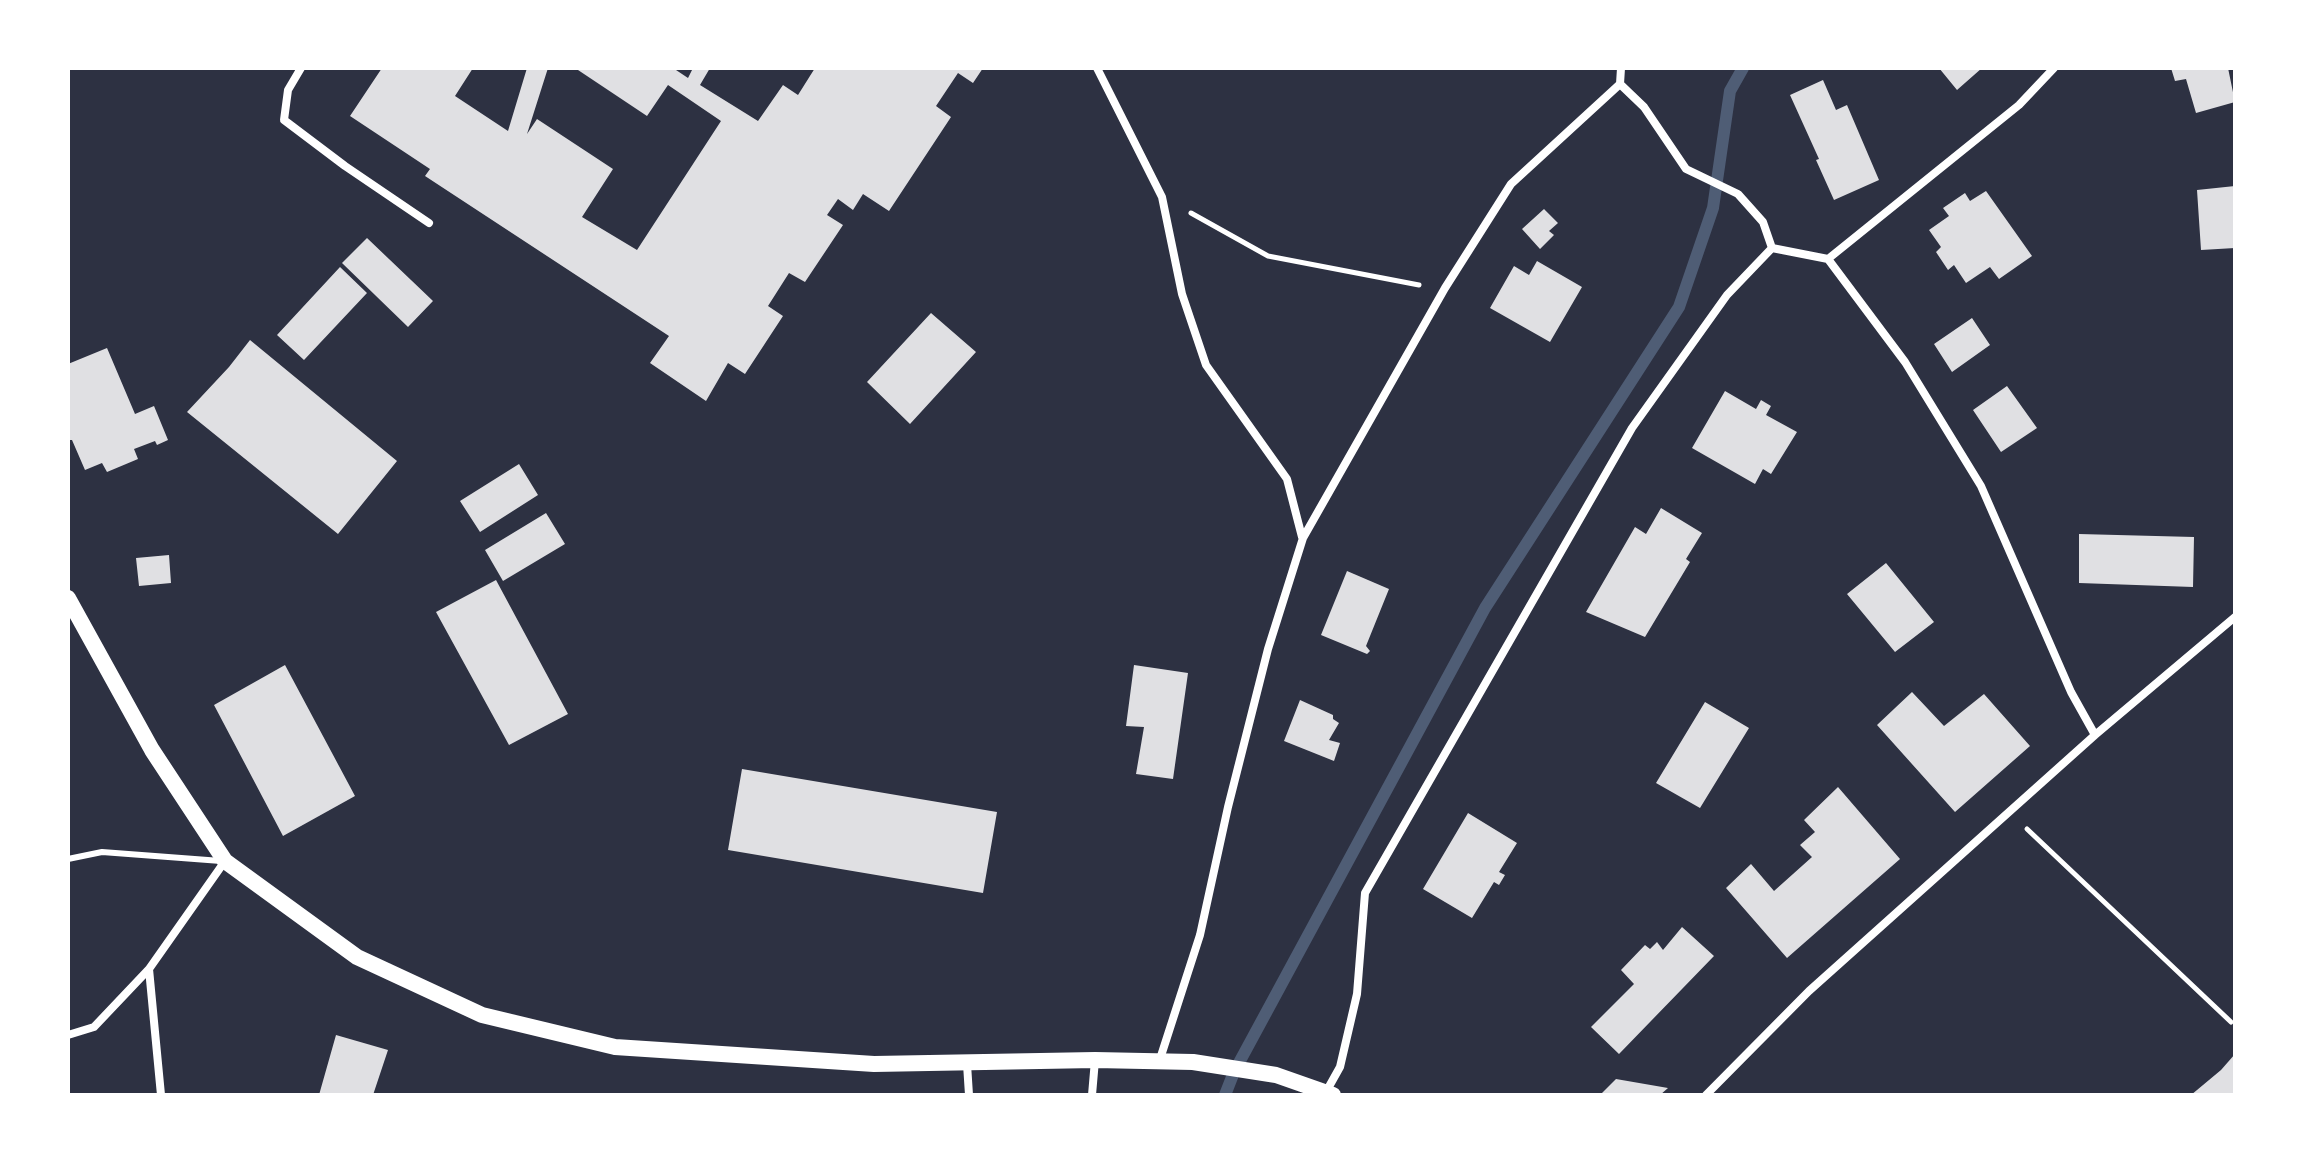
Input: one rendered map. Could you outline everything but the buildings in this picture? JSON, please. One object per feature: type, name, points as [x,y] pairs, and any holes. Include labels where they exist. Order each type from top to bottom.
[{"type":"main road","points":[[68,598],[152,750],[225,861],[357,957],[482,1015],[615,1047],[874,1064],[1160,1059],[1276,1075],[1330,1094]]},
{"type":"street","points":[[301,68],[288,90],[284,120],[429,223]]},
{"type":"street","points":[[1097,68],[1162,197],[1182,294],[1206,365],[1287,479],[1303,538]]},
{"type":"street","points":[[1160,1059],[1200,935],[1268,649],[1303,538],[1445,288],[1511,184],[1620,84],[1621,68]]},
{"type":"street","points":[[1828,259],[2019,105],[2054,68]]},
{"type":"street","points":[[1620,84],[1644,107],[1686,169],[1738,194],[1763,222],[1772,248]]},
{"type":"street","points":[[1772,248],[1828,259],[1905,362],[1981,486],[2071,692],[2095,735]]},
{"type":"street","points":[[1330,1094],[1340,1067],[1357,994],[1365,893],[1632,428],[1727,295],[1772,248]]},
{"type":"street","points":[[1706,1095],[1809,991],[2095,735],[2235,617]]},
{"type":"street","points":[[68,1035],[94,1027],[149,969],[225,861]]},
{"type":"street","points":[[149,969],[161,1095]]},
{"type":"street","points":[[1092,1095],[1095,1060]]},
{"type":"street","points":[[967,1064],[969,1095]]},
{"type":"lane","points":[[68,859],[102,852],[225,861]]},
{"type":"path","points":[[1162,197],[1268,256],[1401,284],[1445,288]]},
{"type":"path","points":[[2008,812],[2231,1022]]},
{"type":"waterway","points":[[1225,1095],[1234,1072],[1485,608],[1679,307],[1713,208],[1730,91],[1743,68]]}]
